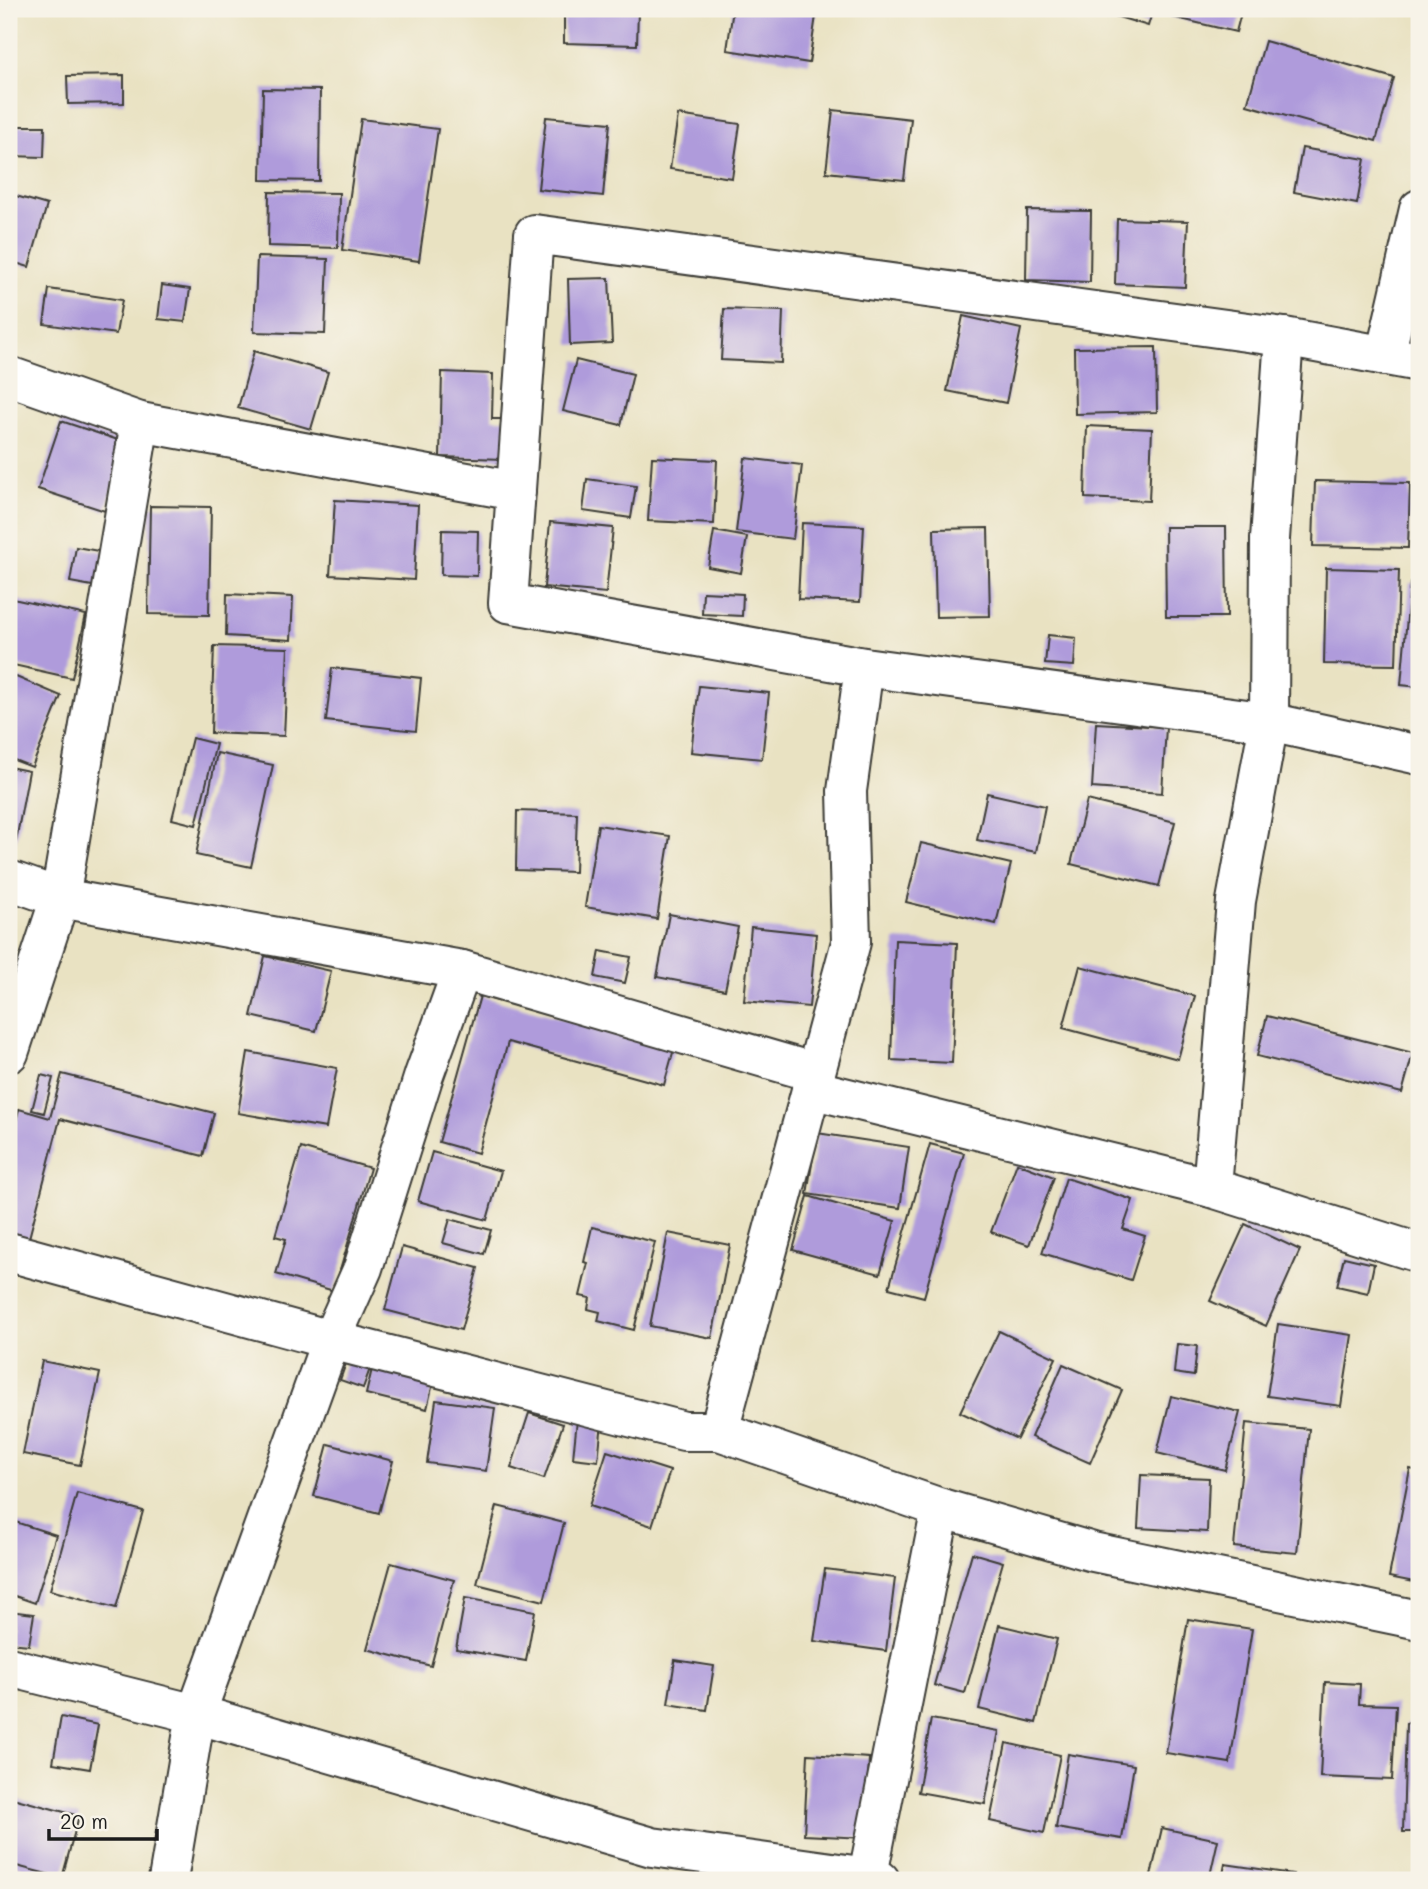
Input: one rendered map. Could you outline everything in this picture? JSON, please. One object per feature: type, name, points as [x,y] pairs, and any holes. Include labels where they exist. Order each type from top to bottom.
[{"type":"street","points":[[1419,209],[1402,359],[1284,337],[534,234],[508,603],[864,667],[1269,722],[1419,755]]},
{"type":"street","points":[[1212,1188],[1236,901],[1269,722],[1270,540],[1284,337]]},
{"type":"street","points":[[9,376],[141,422],[516,491]]},
{"type":"street","points":[[9,1053],[60,898],[141,422]]},
{"type":"street","points":[[719,1431],[851,942],[847,792],[864,667]]},
{"type":"street","points":[[9,880],[60,898],[462,970],[814,1081],[1212,1188],[1419,1253]]},
{"type":"street","points":[[168,1880],[196,1714],[331,1340],[363,1268],[424,1075],[462,970]]},
{"type":"street","points":[[9,1252],[331,1340],[684,1431],[719,1431],[941,1508],[1093,1552],[1419,1620]]},
{"type":"street","points":[[9,1667],[196,1714],[652,1847],[872,1879],[941,1508]]},
{"type":"building","points":[[564,9],[638,9],[637,45],[564,43]]},
{"type":"building","points":[[733,9],[817,9],[809,63],[727,50]]},
{"type":"building","points":[[1092,9],[1153,9],[1148,26]]},
{"type":"building","points":[[1170,9],[1242,9],[1236,32],[1168,16]]},
{"type":"building","points":[[1265,41],[1394,78],[1376,141],[1247,105]]},
{"type":"building","points":[[124,75],[124,103],[68,104],[67,76]]},
{"type":"building","points":[[263,89],[320,90],[319,181],[261,180]]},
{"type":"building","points":[[833,110],[911,119],[904,180],[826,172]]},
{"type":"building","points":[[678,115],[740,124],[732,178],[670,169]]},
{"type":"building","points":[[546,117],[610,123],[603,196],[538,189]]},
{"type":"building","points":[[361,119],[438,129],[419,261],[342,250]]},
{"type":"building","points":[[9,126],[45,126],[44,157],[9,156]]},
{"type":"building","points":[[1302,148],[1365,159],[1357,204],[1294,192]]},
{"type":"building","points":[[269,192],[339,193],[338,248],[268,246]]},
{"type":"building","points":[[9,194],[47,205],[29,267],[9,261]]},
{"type":"building","points":[[1027,210],[1091,211],[1090,282],[1026,280]]},
{"type":"building","points":[[1117,219],[1188,221],[1185,287],[1115,284]]},
{"type":"building","points":[[257,257],[328,259],[325,334],[254,332]]},
{"type":"building","points":[[609,278],[612,343],[570,345],[568,279]]},
{"type":"building","points":[[162,285],[190,289],[185,322],[158,319]]},
{"type":"building","points":[[49,289],[122,300],[116,334],[44,324]]},
{"type":"building","points":[[724,309],[783,311],[781,363],[721,360]]},
{"type":"building","points":[[963,316],[1021,329],[1006,403],[947,391]]},
{"type":"building","points":[[1156,347],[1157,412],[1075,414],[1074,348]]},
{"type":"building","points":[[254,351],[328,372],[311,429],[238,408]]},
{"type":"building","points":[[576,360],[633,374],[621,425],[563,411]]},
{"type":"building","points":[[442,372],[493,374],[492,419],[507,419],[505,459],[440,457]]},
{"type":"building","points":[[61,421],[127,443],[105,511],[38,489]]},
{"type":"building","points":[[1087,426],[1152,429],[1149,501],[1085,498]]},
{"type":"building","points":[[652,457],[717,460],[714,524],[648,521]]},
{"type":"building","points":[[745,458],[802,465],[793,539],[736,532]]},
{"type":"building","points":[[587,479],[636,486],[631,518],[583,511]]},
{"type":"building","points":[[1315,481],[1410,483],[1408,548],[1313,546]]},
{"type":"building","points":[[335,500],[418,505],[414,580],[330,575]]},
{"type":"building","points":[[150,506],[211,507],[209,615],[148,614]]},
{"type":"building","points":[[550,522],[613,528],[606,593],[544,587]]},
{"type":"building","points":[[802,523],[864,526],[860,602],[798,599]]},
{"type":"building","points":[[1165,527],[1226,527],[1227,617],[1166,617]]},
{"type":"building","points":[[988,528],[990,616],[936,617],[934,529]]},
{"type":"building","points":[[442,530],[478,531],[477,576],[441,575]]},
{"type":"building","points":[[714,531],[747,537],[741,573],[708,567]]},
{"type":"building","points":[[76,547],[104,552],[98,587],[70,582]]},
{"type":"building","points":[[1326,568],[1399,570],[1396,665],[1324,664]]},
{"type":"building","points":[[1410,583],[1419,584],[1419,687],[1401,685]]},
{"type":"building","points":[[703,592],[743,594],[742,616],[702,614]]},
{"type":"building","points":[[227,594],[293,597],[291,640],[226,636]]},
{"type":"building","points":[[13,599],[86,615],[72,678],[9,664],[9,619]]},
{"type":"building","points":[[1048,635],[1076,638],[1074,666],[1045,664]]},
{"type":"building","points":[[214,646],[288,648],[284,736],[211,733]]},
{"type":"building","points":[[332,668],[421,678],[416,731],[326,721]]},
{"type":"building","points":[[9,674],[61,696],[32,767],[9,758]]},
{"type":"building","points":[[699,686],[769,693],[762,759],[691,752]]},
{"type":"building","points":[[1096,723],[1166,727],[1162,793],[1092,788]]},
{"type":"building","points":[[192,738],[216,744],[196,825],[172,819]]},
{"type":"building","points":[[217,753],[273,765],[251,867],[196,855]]},
{"type":"building","points":[[9,767],[29,771],[16,841],[9,840]]},
{"type":"building","points":[[987,793],[1045,806],[1036,852],[977,840]]},
{"type":"building","points":[[1087,800],[1175,822],[1159,886],[1071,864]]},
{"type":"building","points":[[517,811],[577,813],[575,872],[516,870]]},
{"type":"building","points":[[598,825],[670,836],[657,919],[585,907]]},
{"type":"building","points":[[921,843],[1011,864],[996,924],[906,902]]},
{"type":"building","points":[[669,914],[738,927],[725,990],[657,977]]},
{"type":"building","points":[[751,927],[816,934],[809,1007],[744,1001]]},
{"type":"building","points":[[895,940],[957,943],[952,1063],[891,1060]]},
{"type":"building","points":[[600,951],[631,957],[625,983],[595,977]]},
{"type":"building","points":[[265,956],[331,971],[316,1031],[251,1016]]},
{"type":"building","points":[[1080,966],[1195,996],[1178,1059],[1063,1028]]},
{"type":"building","points":[[480,996],[674,1049],[664,1085],[508,1042],[478,1153],[439,1142]]},
{"type":"building","points":[[1267,1016],[1413,1053],[1402,1093],[1257,1056]]},
{"type":"building","points":[[248,1052],[337,1068],[326,1128],[238,1113]]},
{"type":"building","points":[[62,1074],[214,1113],[203,1156],[60,1119],[29,1238],[9,1233],[9,1150],[19,1109],[50,1118]]},
{"type":"building","points":[[41,1075],[53,1078],[44,1113],[32,1110]]},
{"type":"building","points":[[817,1133],[909,1147],[900,1208],[807,1194]]},
{"type":"building","points":[[930,1144],[964,1153],[924,1297],[889,1288]]},
{"type":"building","points":[[301,1148],[370,1168],[334,1291],[276,1274],[286,1239],[275,1236]]},
{"type":"building","points":[[432,1152],[501,1171],[487,1220],[418,1201]]},
{"type":"building","points":[[1017,1163],[1054,1177],[1029,1245],[991,1232]]},
{"type":"building","points":[[1066,1178],[1133,1200],[1123,1229],[1145,1236],[1131,1280],[1042,1253]]},
{"type":"building","points":[[808,1196],[895,1221],[880,1274],[793,1250]]},
{"type":"building","points":[[450,1219],[491,1230],[484,1254],[443,1243]]},
{"type":"building","points":[[1245,1224],[1300,1250],[1266,1326],[1210,1301]]},
{"type":"building","points":[[592,1227],[655,1242],[634,1330],[598,1321],[600,1312],[588,1309],[590,1298],[580,1296],[588,1263],[584,1262]]},
{"type":"building","points":[[668,1233],[730,1245],[712,1338],[650,1326]]},
{"type":"building","points":[[402,1247],[478,1268],[461,1330],[385,1310]]},
{"type":"building","points":[[1344,1257],[1374,1264],[1368,1293],[1337,1286]]},
{"type":"building","points":[[1278,1324],[1352,1335],[1341,1406],[1267,1396]]},
{"type":"building","points":[[999,1331],[1056,1358],[1017,1439],[960,1412]]},
{"type":"building","points":[[1177,1344],[1197,1346],[1194,1376],[1174,1373]]},
{"type":"building","points":[[349,1355],[372,1363],[363,1388],[340,1380]]},
{"type":"building","points":[[42,1361],[100,1373],[80,1465],[23,1454]]},
{"type":"building","points":[[1063,1364],[1122,1390],[1090,1463],[1031,1437]]},
{"type":"building","points":[[372,1369],[433,1383],[427,1409],[366,1394]]},
{"type":"building","points":[[1171,1396],[1240,1412],[1225,1470],[1157,1453]]},
{"type":"building","points":[[436,1400],[495,1408],[486,1471],[427,1463]]},
{"type":"building","points":[[529,1413],[563,1424],[544,1479],[511,1468]]},
{"type":"building","points":[[577,1420],[602,1422],[598,1461],[573,1458]]},
{"type":"building","points":[[1246,1423],[1309,1429],[1297,1553],[1234,1547]]},
{"type":"building","points":[[328,1444],[393,1461],[379,1513],[314,1496]]},
{"type":"building","points":[[607,1451],[670,1471],[652,1526],[589,1506]]},
{"type":"building","points":[[1410,1469],[1419,1471],[1419,1583],[1389,1577]]},
{"type":"building","points":[[1141,1475],[1209,1478],[1207,1532],[1138,1528]]},
{"type":"building","points":[[77,1493],[143,1511],[116,1608],[50,1590]]},
{"type":"building","points":[[497,1506],[564,1523],[544,1601],[477,1584]]},
{"type":"building","points":[[9,1520],[56,1535],[35,1603],[9,1594]]},
{"type":"building","points":[[972,1553],[1003,1562],[965,1693],[934,1685]]},
{"type":"building","points":[[391,1563],[454,1580],[431,1666],[367,1649]]},
{"type":"building","points":[[825,1569],[895,1578],[886,1651],[814,1641]]},
{"type":"building","points":[[465,1598],[535,1611],[526,1661],[456,1649]]},
{"type":"building","points":[[9,1611],[34,1614],[29,1645],[9,1643]]},
{"type":"building","points":[[1188,1619],[1252,1629],[1230,1763],[1166,1753]]},
{"type":"building","points":[[999,1625],[1057,1639],[1036,1723],[979,1709]]},
{"type":"building","points":[[675,1660],[714,1666],[707,1710],[668,1704]]},
{"type":"building","points":[[1419,1666],[1419,1719],[1413,1718]]},
{"type":"building","points":[[1325,1682],[1360,1684],[1359,1704],[1396,1705],[1392,1780],[1320,1777]]},
{"type":"building","points":[[61,1717],[98,1725],[90,1769],[53,1763]]},
{"type":"building","points":[[931,1719],[999,1731],[985,1804],[918,1792]]},
{"type":"building","points":[[1406,1723],[1419,1724],[1419,1832],[1403,1832]]},
{"type":"building","points":[[1006,1743],[1060,1755],[1044,1833],[990,1821]]},
{"type":"building","points":[[808,1754],[869,1758],[865,1838],[804,1835]]},
{"type":"building","points":[[1068,1754],[1134,1765],[1122,1839],[1056,1828]]},
{"type":"building","points":[[9,1797],[79,1816],[62,1878],[9,1864]]},
{"type":"building","points":[[1162,1828],[1218,1840],[1209,1880],[1150,1880]]},
{"type":"building","points":[[1225,1864],[1293,1874],[1292,1880],[1222,1880]]}]
